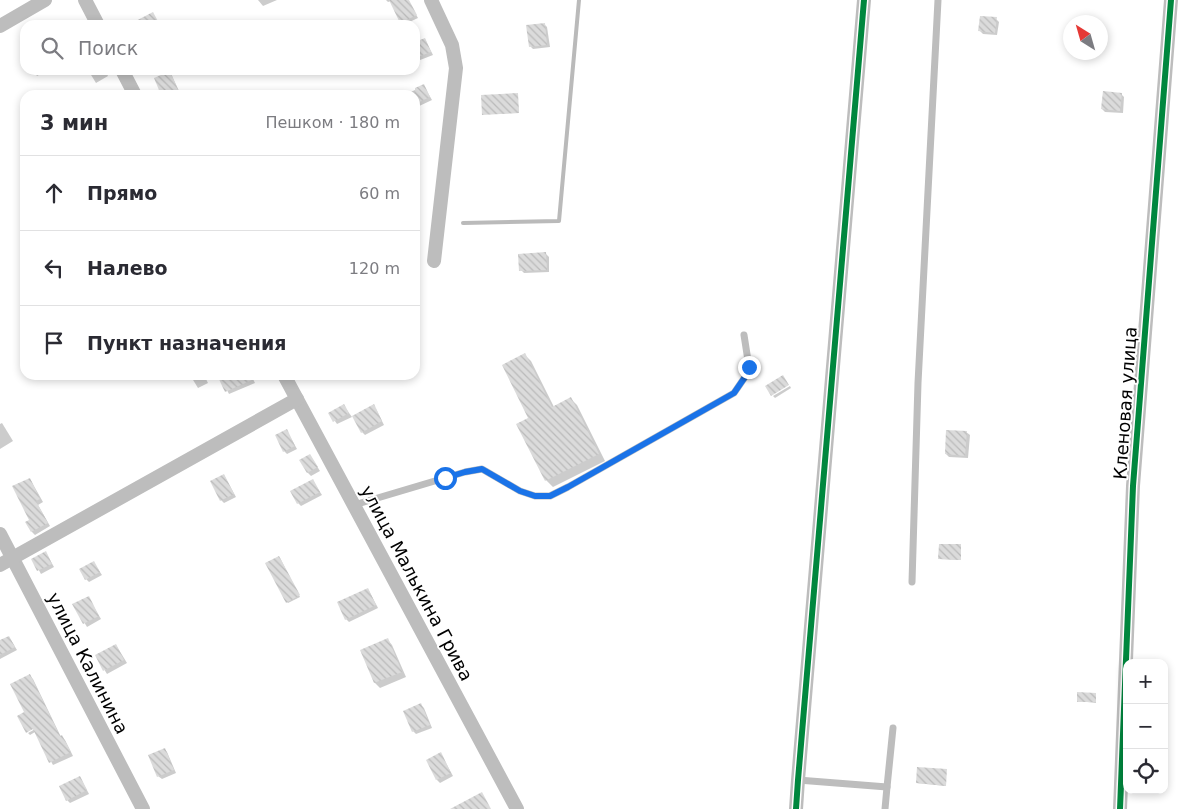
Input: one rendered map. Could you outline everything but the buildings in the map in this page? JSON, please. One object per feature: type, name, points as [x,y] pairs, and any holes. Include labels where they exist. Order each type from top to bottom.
[{"type":"street","points":[[0,26],[45,0]]},
{"type":"street","points":[[85,0],[95,20]]},
{"type":"street","points":[[431,0],[452,44],[456,68],[434,261]]},
{"type":"street","points":[[796,809],[864,0]]},
{"type":"street","name":"Кленовая улица","points":[[1120,809],[1134,486],[1171,0]]},
{"type":"street","points":[[125,75],[132,90]]},
{"type":"street","name":"улица Малькина Грива","points":[[287,380],[518,809]]},
{"type":"street","points":[[0,565],[297,399]]},
{"type":"street","name":"улица Калинина","points":[[0,534],[143,809]]},
{"type":"lane","points":[[912,582],[918,383],[938,0]]},
{"type":"lane","points":[[354,505],[465,472],[482,469],[520,491],[535,496],[550,496],[734,393],[745,377],[749,367],[744,335]]},
{"type":"lane","points":[[886,809],[893,728]]},
{"type":"lane","points":[[798,780],[887,786]]},
{"type":"waterway","points":[[463,223],[559,221],[579,0]]},
{"type":"cycle path","points":[[796,809],[864,0]]},
{"type":"cycle path","points":[[1120,809],[1133,486],[1171,0]]},
{"type":"route","points":[[445,478],[482,469],[520,491],[535,496],[550,496],[734,393],[745,377],[749,367]]}]
